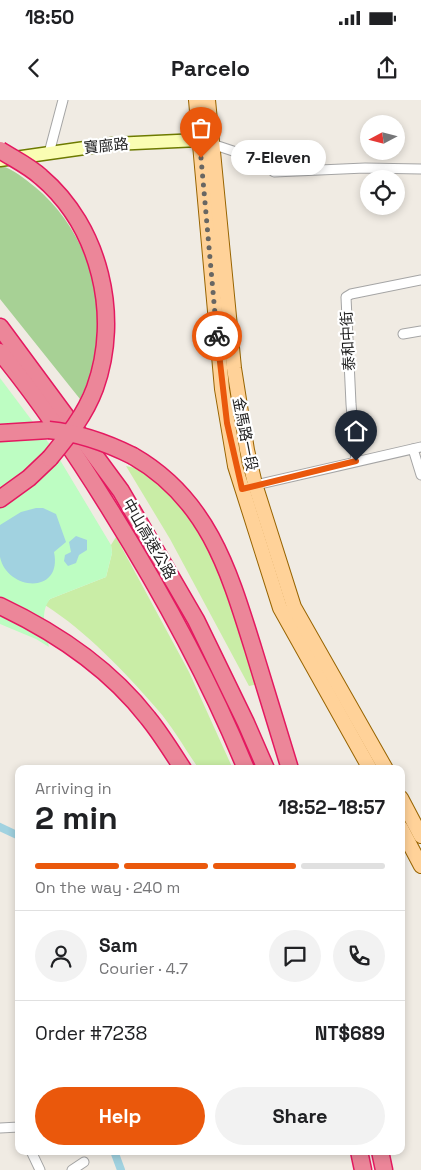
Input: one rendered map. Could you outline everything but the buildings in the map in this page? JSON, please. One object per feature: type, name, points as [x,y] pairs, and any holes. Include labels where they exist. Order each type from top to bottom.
[{"type":"highway","points":[[0,150],[41,176],[61,196],[75,216],[96,260],[104,291],[106,320],[105,347],[101,368],[94,389],[79,420],[50,458],[29,478],[0,499]]},
{"type":"highway","name":"中山高速公路","points":[[0,327],[121,491],[196,620],[264,765]]},
{"type":"highway","name":"中山高速公路","points":[[0,352],[78,458],[144,564],[203,673],[244,765]]},
{"type":"highway","points":[[0,433],[49,430],[66,432],[98,441],[146,464],[162,475],[184,496],[211,534],[224,563],[289,765]]},
{"type":"highway","points":[[0,606],[37,624],[92,663],[148,718],[180,765]]},
{"type":"highway","points":[[360,1155],[363,1170]]},
{"type":"highway","points":[[381,1155],[384,1170]]},
{"type":"main road","name":"金馬路一段","points":[[196,100],[206,142],[237,392],[255,484],[294,607],[384,765]]},
{"type":"main road","name":"金馬路一段","points":[[208,100],[206,142],[222,389],[242,489],[280,608],[368,765]]},
{"type":"main road","points":[[405,806],[421,836]]},
{"type":"main road","points":[[405,836],[421,866]]},
{"type":"street","points":[[49,153],[63,100]]},
{"type":"street","points":[[206,142],[257,159],[274,172],[365,168],[421,169]]},
{"type":"street","name":"寶廍路","points":[[0,160],[113,144],[206,142]]},
{"type":"street","name":"泰和中街","points":[[356,461],[351,404],[346,297],[350,294],[421,280]]},
{"type":"street","points":[[403,334],[421,331]]},
{"type":"street","points":[[242,489],[255,484],[417,448],[421,475]]},
{"type":"street","points":[[0,1128],[15,1128]]},
{"type":"street","points":[[33,1155],[40,1170]]},
{"type":"street","points":[[72,1170],[84,1162]]},
{"type":"green space","points":[[0,165],[27,180],[56,207],[73,231],[85,257],[94,285],[98,314],[97,343],[91,372],[80,399],[0,299]]},
{"type":"green space","points":[[0,378],[54,450],[111,545],[112,553],[106,577],[50,599],[44,616],[49,647],[36,639],[0,624]]},
{"type":"green space","points":[[126,466],[140,469],[193,514],[220,561],[263,683],[249,686],[170,539]]},
{"type":"green space","points":[[116,537],[189,672],[231,765],[196,765],[168,723],[131,681],[76,627],[45,605],[50,599],[106,577],[112,553],[111,545]]},
{"type":"water","points":[[43,508],[56,514],[66,542],[54,552],[55,566],[50,576],[43,581],[23,582],[13,577],[5,568],[0,557],[0,525],[21,512]]},
{"type":"water","points":[[76,536],[87,540],[87,550],[79,555],[76,563],[68,566],[64,561],[65,555],[71,552],[69,542]]},
{"type":"waterway","points":[[0,827],[15,834]]},
{"type":"waterway","points":[[115,1155],[121,1170]]},
{"type":"way so far","points":[[201,158],[217,336]]},
{"type":"place","name":"7-Eleven","points":[[201,158]]},
{"type":"route","points":[[217,336],[227,423],[235,466],[242,489],[255,484],[292,478],[356,461]]}]
